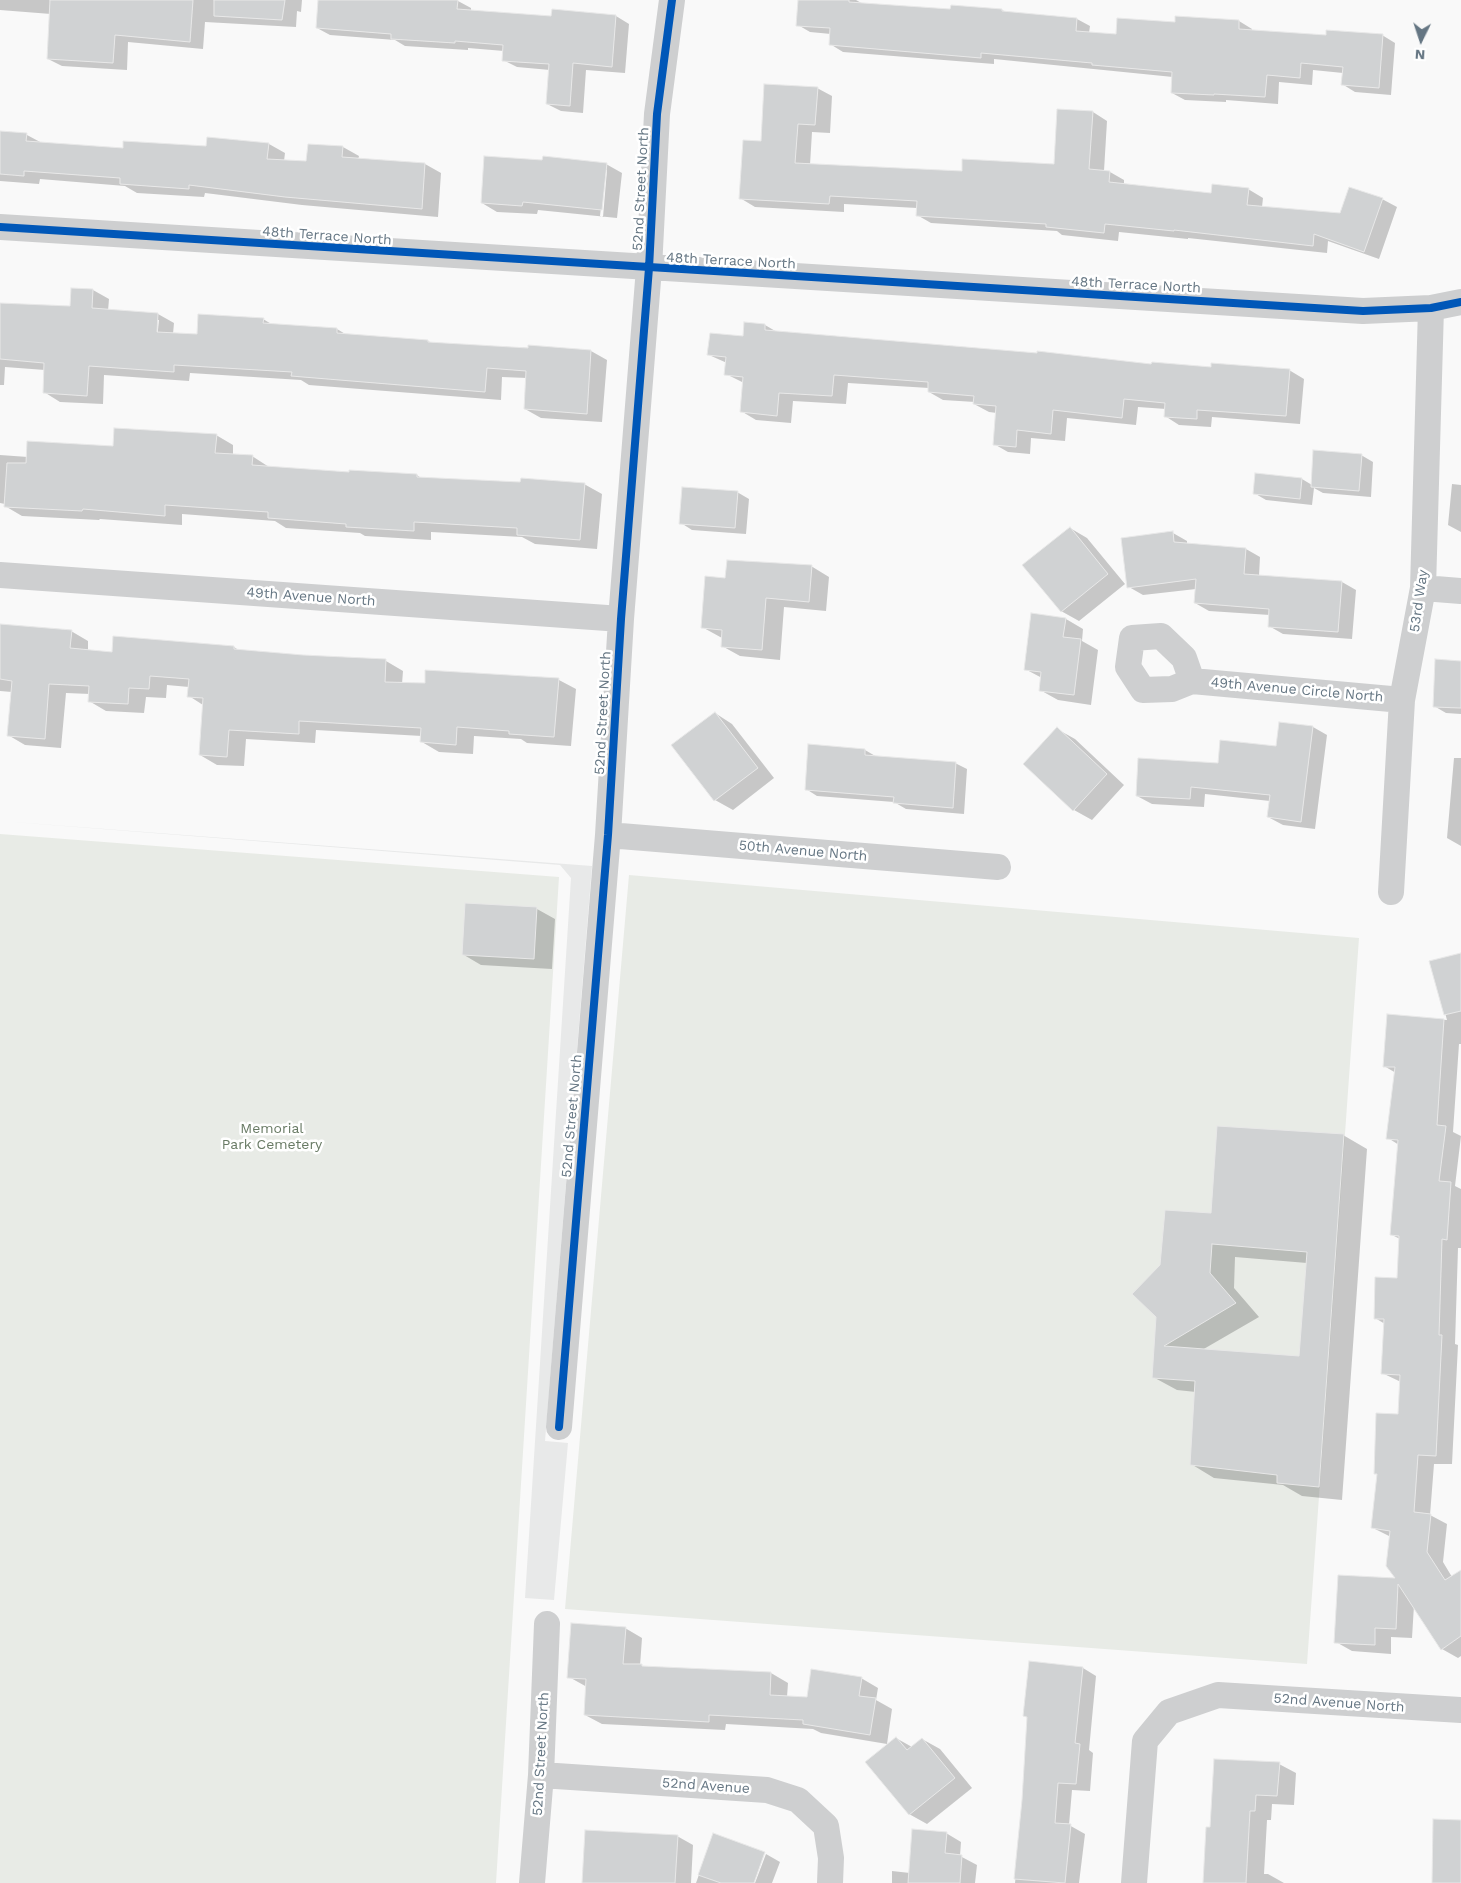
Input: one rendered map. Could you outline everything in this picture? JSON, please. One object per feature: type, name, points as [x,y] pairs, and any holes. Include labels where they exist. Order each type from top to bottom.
[{"type":"street","name":"52nd Street North","points":[[559,1427],[608,835],[621,619],[649,268],[657,114],[672,0]]},
{"type":"street","name":"48th Terrace North","points":[[0,227],[1363,311],[1431,308],[1461,302]]},
{"type":"street","name":"53rd Way","points":[[1390,892],[1402,700],[1423,588],[1431,308]]},
{"type":"street","name":"49th Avenue North","points":[[0,575],[621,619]]},
{"type":"street","points":[[1423,588],[1461,591]]},
{"type":"street","name":"49th Avenue Circle North","points":[[1192,681],[1402,700]]},
{"type":"street","name":"50th Avenue North","points":[[608,835],[998,867]]},
{"type":"street","name":"52nd Street North","points":[[532,1883],[541,1774],[547,1624]]},
{"type":"street","name":"52nd Avenue North","points":[[1134,1883],[1145,1741],[1169,1712],[1218,1695],[1461,1710]]},
{"type":"street","name":"52nd Avenue","points":[[541,1774],[767,1790],[798,1800],[826,1826],[830,1871]]},
{"type":"shaded area","points":[[0,821],[592,866],[545,1441],[568,1443],[554,1600],[525,1598],[571,878],[560,865]]},
{"type":"green space","name":"Memorial Park Cemetery","points":[[0,834],[559,877],[496,1883],[0,1883]]},
{"type":"green space","points":[[629,875],[1359,938],[1307,1664],[565,1609]]},
{"type":"building","points":[[50,0],[193,0],[190,42],[115,35],[113,63],[47,59]]},
{"type":"building","points":[[214,0],[285,0],[282,20],[214,16]]},
{"type":"building","points":[[318,0],[458,0],[457,9],[551,16],[552,9],[616,15],[612,67],[573,63],[570,106],[546,104],[549,64],[502,61],[503,45],[391,39],[391,34],[316,28]]},
{"type":"building","points":[[798,0],[849,0],[849,2],[950,9],[951,5],[1002,9],[1002,11],[1077,18],[1076,31],[1116,34],[1117,18],[1175,22],[1175,16],[1239,20],[1239,29],[1326,35],[1326,30],[1383,34],[1379,88],[1341,85],[1343,67],[1301,63],[1300,78],[1267,75],[1265,97],[1171,93],[1172,72],[981,53],[981,58],[829,45],[830,28],[796,26]]},
{"type":"building","points":[[764,84],[818,87],[815,125],[798,124],[795,163],[962,171],[962,159],[1054,164],[1057,109],[1093,111],[1089,169],[1110,171],[1109,182],[1211,193],[1212,184],[1249,188],[1247,205],[1340,213],[1349,187],[1383,198],[1364,252],[1314,234],[1313,246],[1105,224],[1104,233],[1046,227],[1046,224],[916,216],[917,201],[830,196],[829,204],[739,199],[743,140],[761,141]]},
{"type":"building","points":[[0,131],[27,133],[26,141],[123,148],[123,141],[206,146],[207,137],[269,143],[267,159],[306,161],[308,144],[343,146],[342,157],[425,163],[422,209],[285,197],[189,185],[189,189],[120,184],[120,178],[24,171],[24,176],[0,174]]},
{"type":"building","points":[[484,156],[542,160],[543,156],[607,163],[602,210],[523,202],[522,206],[481,203]]},
{"type":"building","points":[[71,288],[93,289],[92,308],[158,313],[157,332],[197,334],[198,314],[264,318],[263,323],[337,328],[337,333],[428,340],[428,342],[528,348],[528,345],[591,350],[587,414],[524,409],[526,371],[487,368],[485,392],[291,376],[292,372],[174,365],[174,372],[89,366],[87,396],[43,393],[44,363],[0,359],[0,303],[70,306]]},
{"type":"building","points":[[744,322],[765,324],[765,330],[1037,353],[1037,351],[1151,364],[1152,362],[1211,367],[1211,363],[1290,369],[1286,416],[1197,410],[1197,419],[1164,417],[1165,403],[1124,399],[1122,418],[1053,410],[1051,434],[1017,430],[1016,447],[993,445],[996,406],[973,404],[974,396],[928,392],[928,382],[834,375],[832,396],[779,393],[777,416],[740,412],[743,377],[724,375],[726,357],[707,355],[710,333],[743,336]]},
{"type":"building","points":[[114,428],[217,434],[215,453],[253,455],[252,465],[349,472],[349,470],[417,474],[417,477],[520,482],[521,478],[585,483],[580,540],[517,535],[517,528],[414,522],[414,531],[346,527],[346,524],[268,518],[268,512],[165,505],[165,516],[83,509],[82,511],[4,507],[7,463],[26,463],[27,441],[113,446]]},
{"type":"building","points":[[1313,450],[1362,454],[1359,491],[1311,487]]},
{"type":"building","points":[[1255,473],[1302,478],[1300,499],[1253,494]]},
{"type":"building","points":[[682,487],[738,491],[735,528],[679,524]]},
{"type":"building","points":[[1070,527],[1108,574],[1061,612],[1022,565]]},
{"type":"building","points":[[1173,531],[1174,542],[1246,548],[1244,574],[1342,581],[1338,632],[1268,627],[1269,609],[1194,603],[1196,579],[1127,588],[1121,538]]},
{"type":"building","points":[[727,560],[812,565],[809,602],[766,598],[762,650],[721,647],[722,630],[701,628],[705,576],[725,578]]},
{"type":"building","points":[[1031,613],[1066,618],[1063,637],[1081,639],[1074,695],[1039,691],[1041,672],[1024,670]]},
{"type":"building","points":[[0,624],[72,630],[70,648],[112,652],[113,636],[234,646],[234,649],[303,655],[386,659],[385,682],[425,683],[425,670],[559,678],[554,737],[509,734],[509,731],[457,727],[456,745],[420,742],[421,728],[299,721],[299,734],[229,730],[227,757],[199,755],[203,698],[187,697],[189,679],[150,676],[149,689],[129,688],[128,704],[88,702],[89,686],[49,684],[45,739],[7,736],[12,681],[0,679]]},
{"type":"building","points":[[1435,659],[1461,661],[1461,708],[1433,707]]},
{"type":"building","points":[[715,712],[758,768],[714,801],[671,745]]},
{"type":"building","points":[[1279,722],[1313,726],[1301,822],[1267,817],[1270,795],[1191,787],[1190,799],[1136,796],[1138,758],[1218,763],[1220,740],[1276,746]]},
{"type":"building","points":[[1057,727],[1107,774],[1073,811],[1023,764]]},
{"type":"building","points":[[808,744],[865,749],[865,755],[956,762],[953,808],[893,803],[894,797],[805,790]]},
{"type":"building","points":[[465,903],[537,907],[534,959],[462,955]]},
{"type":"building","points":[[1461,953],[1461,1011],[1444,1015],[1429,961]]},
{"type":"building","points":[[1387,1014],[1444,1019],[1437,1125],[1446,1126],[1439,1181],[1451,1182],[1447,1240],[1442,1239],[1439,1335],[1442,1335],[1436,1456],[1418,1455],[1414,1512],[1431,1514],[1427,1552],[1445,1580],[1461,1570],[1461,1636],[1441,1650],[1398,1584],[1396,1629],[1375,1628],[1375,1645],[1334,1643],[1338,1575],[1395,1578],[1386,1566],[1390,1531],[1371,1528],[1377,1474],[1374,1474],[1376,1413],[1398,1414],[1400,1375],[1381,1374],[1384,1319],[1374,1319],[1375,1277],[1397,1278],[1399,1236],[1390,1235],[1398,1140],[1386,1139],[1395,1067],[1383,1067]]},
{"type":"building","points":[[1217,1126],[1344,1134],[1319,1487],[1277,1483],[1277,1475],[1190,1465],[1195,1381],[1152,1378],[1156,1317],[1132,1294],[1160,1265],[1165,1210],[1211,1213]],"holes":[[[1212,1244],[1307,1252],[1299,1356],[1164,1346],[1236,1303],[1210,1273]]]},
{"type":"building","points":[[571,1623],[626,1627],[623,1664],[771,1672],[770,1695],[807,1697],[811,1669],[862,1677],[859,1696],[876,1698],[870,1735],[803,1724],[803,1720],[709,1715],[709,1722],[584,1715],[586,1679],[567,1678]]},
{"type":"building","points":[[1029,1661],[1083,1667],[1075,1743],[1080,1744],[1076,1784],[1058,1783],[1055,1823],[1071,1824],[1065,1883],[1014,1879],[1022,1800],[1027,1717],[1023,1716]]},
{"type":"building","points":[[896,1737],[907,1750],[922,1738],[955,1778],[909,1815],[865,1762]]},
{"type":"building","points":[[1214,1759],[1280,1762],[1277,1796],[1256,1795],[1255,1811],[1250,1811],[1246,1883],[1203,1883],[1206,1827],[1210,1827]]},
{"type":"building","points":[[1433,1819],[1461,1820],[1461,1883],[1432,1883]]},
{"type":"building","points":[[912,1829],[947,1832],[945,1853],[962,1855],[960,1883],[908,1883]]},
{"type":"building","points":[[585,1830],[678,1835],[675,1883],[582,1883]]},
{"type":"building","points":[[713,1833],[765,1852],[754,1883],[721,1883],[698,1875]]},
{"type":"cycle path","points":[[559,1427],[608,835],[621,619],[649,268],[657,114],[672,0]]},
{"type":"cycle path","points":[[0,227],[1363,311],[1431,308],[1461,302]]}]
